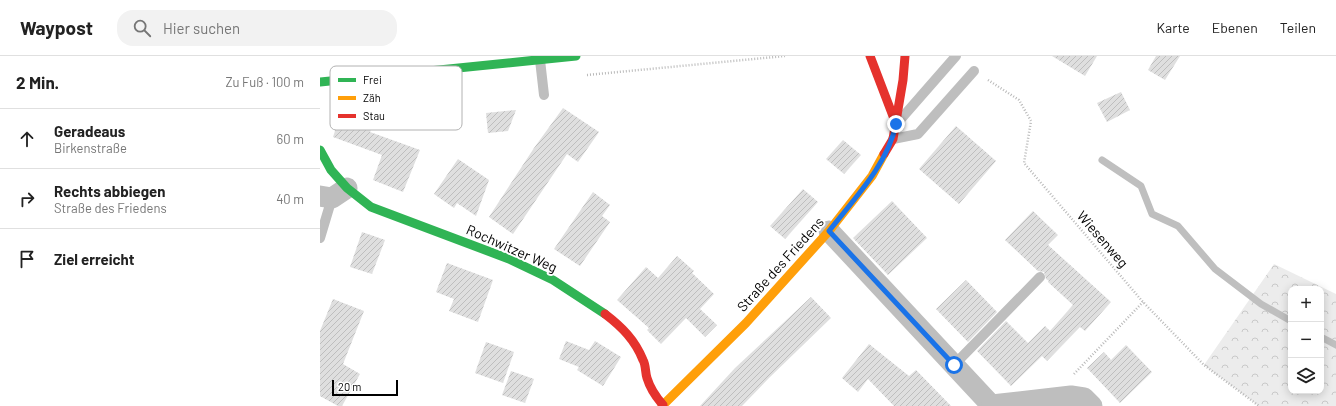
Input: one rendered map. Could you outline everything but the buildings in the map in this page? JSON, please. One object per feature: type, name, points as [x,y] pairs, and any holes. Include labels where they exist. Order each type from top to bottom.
[{"type":"street","points":[[462,68],[576,56]]},
{"type":"street","points":[[870,56],[896,124]]},
{"type":"street","name":"Straße des Friedens","points":[[662,406],[746,323],[829,231],[872,176],[893,139],[903,80],[905,56]]},
{"type":"street","points":[[320,82],[330,81]]},
{"type":"street","name":"Rochwitzer Weg","points":[[320,150],[331,170],[333,194],[509,259],[553,280],[588,302],[617,323],[633,340],[644,361],[649,384],[662,406]]},
{"type":"street","points":[[829,231],[992,406],[1071,396],[1084,398],[1092,406]]},
{"type":"lane","points":[[896,124],[956,56]]},
{"type":"lane","points":[[540,60],[544,95]]},
{"type":"lane","points":[[893,139],[918,134],[974,71]]},
{"type":"lane","points":[[320,238],[333,194]]},
{"type":"lane","points":[[954,365],[1040,277]]},
{"type":"path","name":"Wiesenweg","points":[[974,71],[1019,100],[1031,121],[1024,163],[1143,302],[1204,365],[1259,406]]},
{"type":"path","points":[[1071,396],[1068,381],[1143,302]]},
{"type":"green space","points":[[1274,264],[1319,286],[1288,286],[1288,394],[1324,394],[1324,288],[1336,294],[1336,406],[1259,406],[1204,365]]},
{"type":"waterway","points":[[1102,160],[1141,186],[1152,214],[1178,226],[1215,269],[1261,304],[1288,319]]},
{"type":"waterway","points":[[1324,339],[1336,345]]},
{"type":"traffic: fast","points":[[462,68],[576,56]]},
{"type":"traffic: fast","points":[[320,82],[330,81]]},
{"type":"traffic: fast","points":[[320,150],[331,170],[347,188],[371,207],[509,259],[553,280],[605,314]]},
{"type":"traffic: slow","points":[[662,406],[746,323],[829,231],[872,176],[884,154]]},
{"type":"traffic: jam","points":[[870,56],[896,124]]},
{"type":"traffic: jam","points":[[884,154],[893,139],[903,80],[905,56]]},
{"type":"traffic: jam","points":[[605,314],[622,329],[636,346],[644,362],[646,376],[650,385],[663,405]]},
{"type":"route","points":[[896,124],[893,139],[872,176],[829,231],[954,365]]}]
